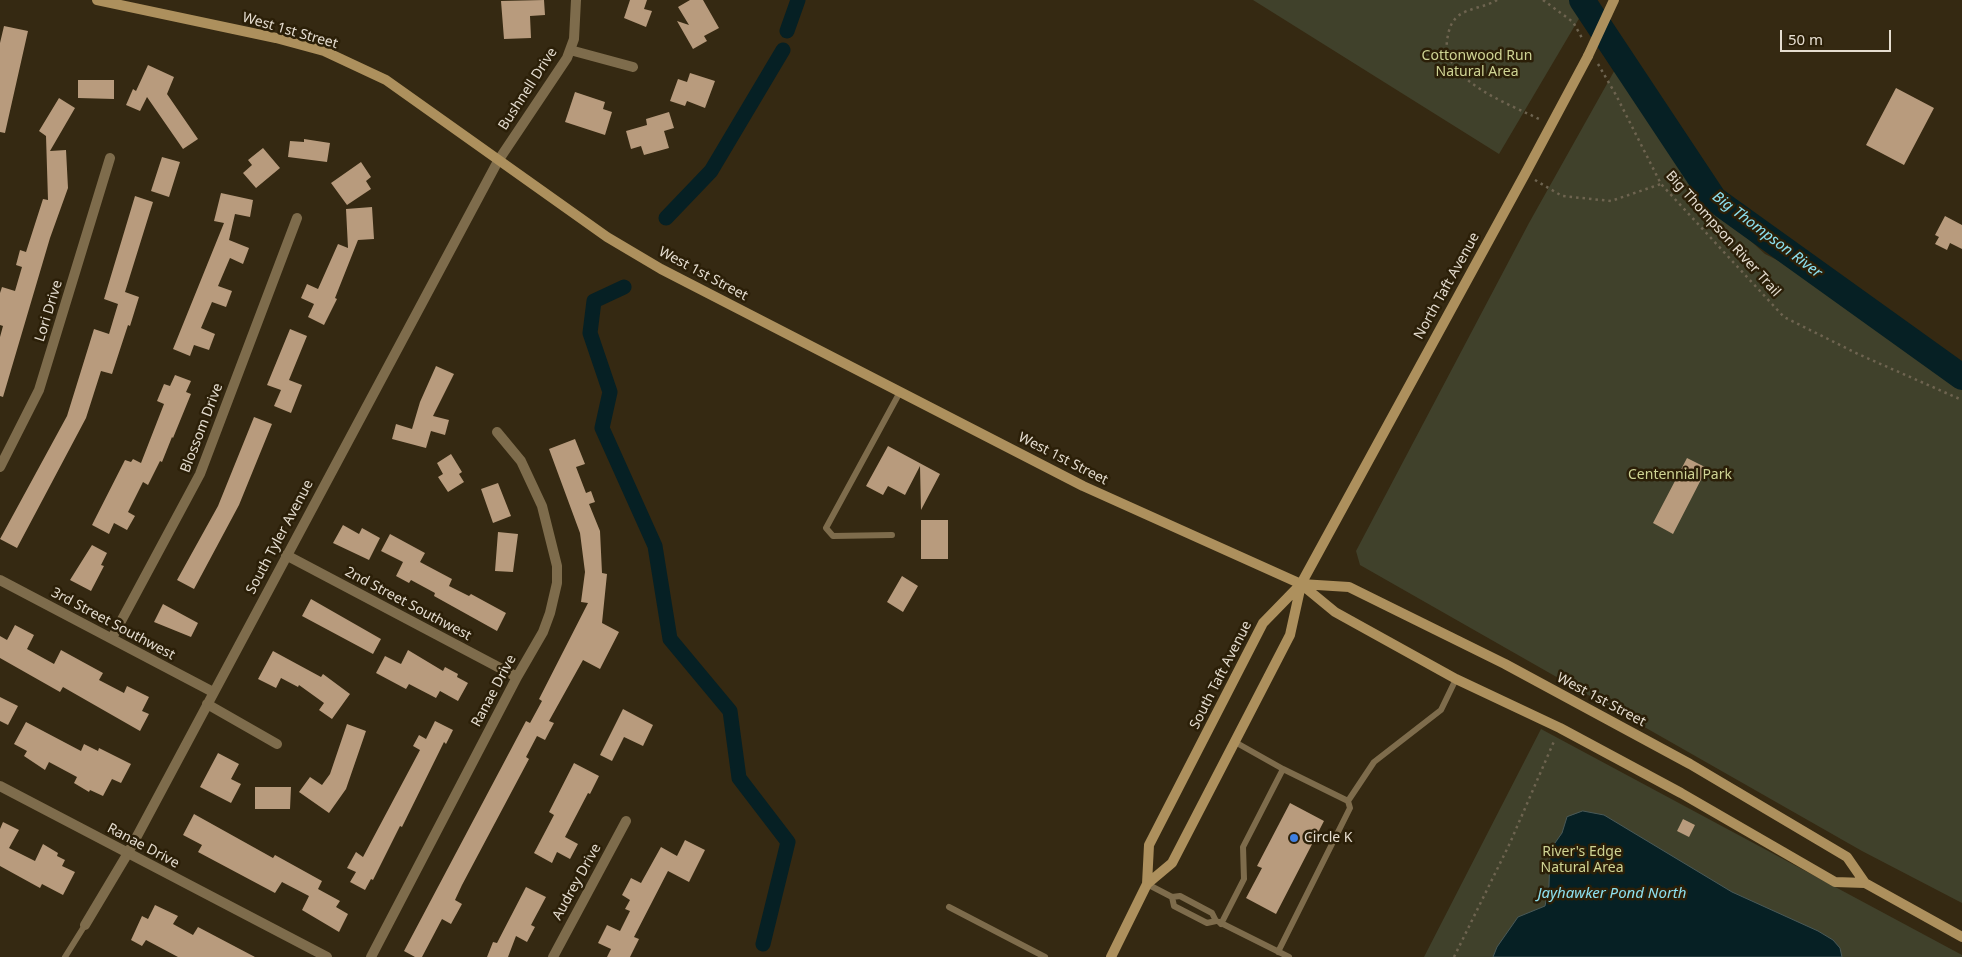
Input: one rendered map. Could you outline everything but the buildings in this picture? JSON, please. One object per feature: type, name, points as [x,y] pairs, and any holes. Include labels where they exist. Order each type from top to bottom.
[{"type":"main road","name":"West 1st Street","points":[[97,0],[276,38],[324,51],[386,80],[607,237],[661,269],[1083,486],[1301,584],[1335,612],[1456,679],[1560,728],[1681,793],[1836,882],[1864,883],[1962,937]]},
{"type":"main road","name":"North Taft Avenue","points":[[1301,584],[1525,174],[1588,56],[1614,0]]},
{"type":"main road","name":"West 1st Street","points":[[1301,584],[1349,587],[1505,664],[1690,764],[1847,857],[1864,883]]},
{"type":"main road","name":"South Taft Avenue","points":[[1147,884],[1172,863],[1290,635],[1301,584]]},
{"type":"main road","name":"South Taft Avenue","points":[[1112,957],[1147,884],[1149,845],[1263,623],[1301,584]]},
{"type":"street","name":"Bushnell Drive","points":[[498,161],[558,74],[570,50],[574,39],[576,0]]},
{"type":"street","points":[[570,50],[632,68]]},
{"type":"street","name":"Lori Drive","points":[[0,467],[39,390],[110,158]]},
{"type":"street","name":"South Tyler Avenue","points":[[85,925],[128,854],[498,161]]},
{"type":"street","name":"Blossom Drive","points":[[112,638],[200,474],[298,218]]},
{"type":"street","name":"Ranae Drive","points":[[372,957],[517,677],[543,632],[550,613],[557,583],[557,566],[542,506],[521,460],[497,432]]},
{"type":"street","name":"2nd Street Southwest","points":[[286,555],[517,677]]},
{"type":"street","name":"3rd Street Southwest","points":[[0,580],[213,692]]},
{"type":"street","points":[[207,704],[277,744]]},
{"type":"street","name":"Ranae Drive","points":[[0,786],[327,957]]},
{"type":"street","name":"Audrey Drive","points":[[553,957],[626,821]]},
{"type":"lane","points":[[892,535],[833,536],[826,528],[900,392]]},
{"type":"lane","points":[[1348,801],[1374,762],[1441,710],[1456,679]]},
{"type":"lane","points":[[1235,742],[1283,769],[1348,801],[1350,808],[1278,952]]},
{"type":"lane","points":[[1219,922],[1244,879],[1243,847],[1283,769]]},
{"type":"lane","points":[[1147,884],[1172,897],[1180,896],[1212,913],[1219,922],[1289,957]]},
{"type":"lane","points":[[1172,897],[1174,906],[1208,923],[1219,922]]},
{"type":"lane","points":[[949,907],[1045,957]]},
{"type":"lane","points":[[65,957],[85,925]]},
{"type":"path","points":[[1497,0],[1459,15],[1449,27],[1446,47],[1458,73],[1481,91],[1551,125]]},
{"type":"path","points":[[1543,0],[1573,22],[1583,38]]},
{"type":"path","name":"Big Thompson River Trail","points":[[1597,63],[1661,184],[1784,316],[1858,354],[1962,400]]},
{"type":"path","points":[[1525,174],[1562,196],[1611,201],[1661,184]]},
{"type":"path","points":[[1454,957],[1510,843],[1560,728]]},
{"type":"green space","name":"Cottonwood Run Natural Area","points":[[1253,0],[1590,0],[1499,154]]},
{"type":"green space","name":"Centennial Park","points":[[1617,66],[1698,193],[1765,254],[1803,273],[1900,347],[1962,384],[1962,903],[1862,851],[1360,565],[1356,551],[1529,223]]},
{"type":"green space","name":"River's Edge Natural Area","points":[[1541,729],[1962,955],[1962,957],[1424,957]]},
{"type":"water","name":"Jayhawker Pond North","points":[[1583,811],[1604,815],[1732,892],[1818,931],[1833,940],[1840,948],[1842,957],[1493,957],[1497,947],[1518,917],[1545,906],[1549,886],[1550,850],[1562,833],[1567,817]]},
{"type":"waterway","points":[[787,31],[798,0]]},
{"type":"waterway","name":"Big Thompson River","points":[[1582,0],[1714,199],[1962,377]]},
{"type":"waterway","points":[[666,218],[711,171],[783,50]]},
{"type":"waterway","points":[[624,287],[594,301],[590,333],[610,392],[602,428],[655,546],[670,639],[730,711],[739,778],[788,842],[763,944]]},
{"type":"place","name":"Circle K","points":[[1294,838]]}]
